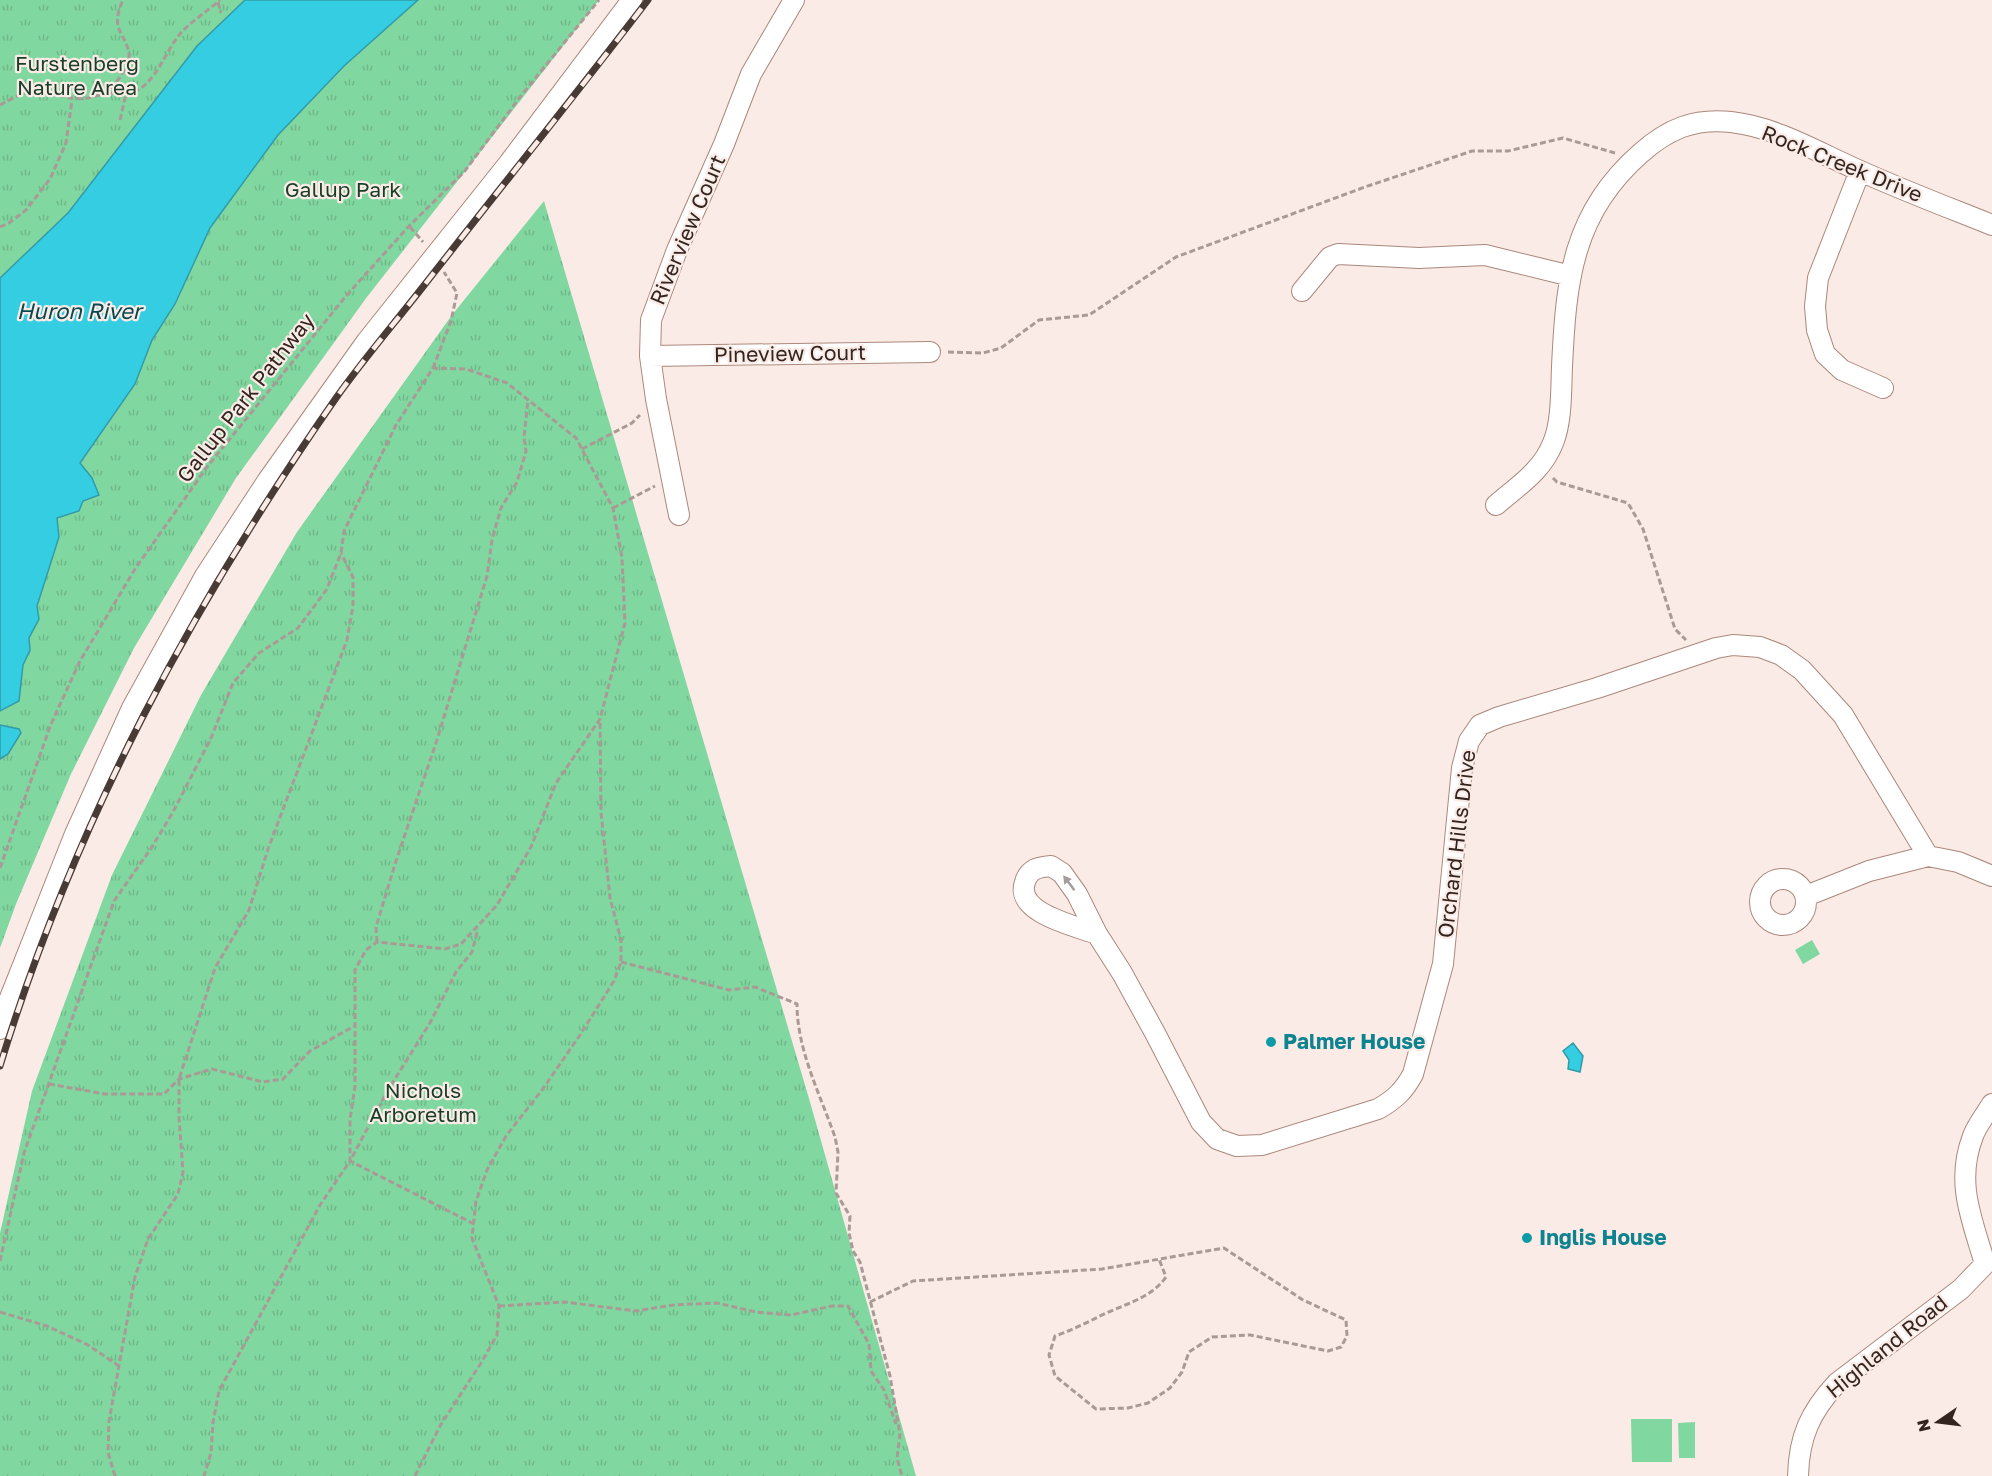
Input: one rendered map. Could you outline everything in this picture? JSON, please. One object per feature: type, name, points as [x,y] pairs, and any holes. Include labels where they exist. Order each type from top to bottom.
[{"type":"street","points":[[0,1029],[75,834],[132,708],[205,576],[268,480],[354,359],[509,163],[632,0]]},
{"type":"street","name":"Riverview Court","points":[[679,515],[656,399],[650,356],[651,320],[660,293],[724,144],[751,74],[794,0]]},
{"type":"street","name":"Rock Creek Drive","points":[[1542,465],[1554,441],[1560,406],[1564,315],[1574,256],[1592,211],[1634,159],[1660,136],[1697,121],[1732,122],[1775,133],[1860,171],[1992,225]]},
{"type":"street","points":[[1860,171],[1818,278],[1815,306],[1816,330],[1825,354],[1842,370],[1883,388]]},
{"type":"street","points":[[1302,291],[1330,257],[1338,254],[1419,258],[1485,255],[1570,276]]},
{"type":"street","name":"Pineview Court","points":[[650,356],[930,352]]},
{"type":"street","points":[[1496,505],[1542,465]]},
{"type":"street","name":"Orchard Hills Drive","points":[[1097,934],[1122,973],[1201,1122],[1217,1139],[1238,1146],[1262,1145],[1378,1109],[1394,1100],[1407,1087],[1413,1074],[1443,964],[1462,768],[1469,741],[1480,725],[1699,653],[1733,645],[1760,647],[1781,655],[1802,670],[1843,715],[1928,856]]},
{"type":"street","points":[[1806,896],[1869,872],[1928,856],[1958,862],[1992,876]]},
{"type":"street","points":[[1989,1265],[1965,1192],[1964,1176],[1967,1155],[1974,1134],[1992,1104]]},
{"type":"street","name":"Highland Road","points":[[1798,1476],[1801,1444],[1808,1422],[1825,1395],[1837,1383],[1989,1265]]},
{"type":"path","points":[[107,92],[129,63],[128,48],[117,27],[118,11],[123,0]]},
{"type":"path","name":"Gallup Park Pathway","points":[[0,868],[51,724],[80,661],[135,569],[207,467],[346,296],[409,226],[464,172],[520,97],[599,0]]},
{"type":"path","points":[[0,105],[20,95],[42,89],[72,100],[107,92],[126,94],[137,91],[149,81],[180,34],[218,1],[221,13]]},
{"type":"path","points":[[120,120],[126,94]]},
{"type":"path","points":[[0,227],[27,210],[50,179],[66,143],[72,100]]},
{"type":"path","points":[[930,352],[983,353],[1001,348],[1039,320],[1089,315],[1176,257],[1365,187],[1472,151],[1508,151],[1563,138],[1634,159]]},
{"type":"path","points":[[0,1261],[24,1153],[114,901],[152,847],[173,812],[211,738],[233,683],[259,653],[298,628],[327,589],[341,553],[344,531],[396,425],[433,368],[451,321],[457,293],[434,256],[409,226]]},
{"type":"path","points":[[415,1476],[440,1426],[481,1364],[497,1335],[499,1306],[472,1238],[476,1201],[487,1170],[506,1136],[542,1090],[580,1035],[614,981],[621,962],[621,940],[609,888],[601,812],[600,719],[625,623],[622,558],[613,508],[576,438],[507,383],[466,369],[433,368]]},
{"type":"path","points":[[582,449],[632,423],[656,399]]},
{"type":"path","points":[[377,942],[376,927],[487,576],[492,540],[501,508],[517,482],[526,451],[524,437],[528,400]]},
{"type":"path","points":[[1542,465],[1557,482],[1628,503],[1643,529],[1675,629],[1699,653]]},
{"type":"path","points":[[613,508],[672,477]]},
{"type":"path","points":[[115,1476],[108,1452],[109,1421],[135,1277],[148,1239],[178,1194],[183,1172],[179,1079],[215,968],[249,910],[268,849],[347,640],[353,606],[353,577],[341,553]]},
{"type":"path","points":[[350,1161],[350,1119],[355,1086],[355,970],[366,950],[377,942],[446,949],[461,944],[497,905],[531,847],[556,783],[600,719]]},
{"type":"path","points":[[204,1476],[211,1453],[213,1422],[219,1390],[320,1205],[350,1161],[388,1090],[430,1023],[456,972],[472,952],[478,927]]},
{"type":"path","points":[[621,962],[729,990],[756,987],[797,1004],[797,1023],[803,1047],[835,1137],[838,1152],[836,1193],[850,1216],[849,1233],[853,1251],[860,1262],[890,1376],[900,1434],[897,1458],[902,1476]]},
{"type":"path","points":[[49,1083],[105,1094],[155,1095],[164,1094],[179,1079],[212,1069],[263,1082],[284,1079],[310,1051],[356,1025]]},
{"type":"path","points":[[350,1161],[474,1224]]},
{"type":"path","points":[[870,1302],[913,1281],[1102,1269],[1159,1259],[1224,1248],[1303,1300],[1346,1320],[1347,1336],[1341,1347],[1328,1351],[1250,1335],[1212,1337],[1189,1352],[1182,1372],[1170,1388],[1148,1403],[1128,1408],[1096,1409],[1055,1376],[1049,1355],[1055,1336],[1075,1329],[1150,1293],[1166,1277],[1159,1259]]},
{"type":"path","points":[[499,1306],[566,1302],[636,1311],[673,1305],[717,1303],[756,1312],[791,1315],[832,1306],[848,1306],[869,1344],[871,1371],[884,1390],[900,1434]]},
{"type":"path","points":[[0,1312],[47,1326],[67,1335],[88,1345],[119,1366]]},
{"type":"green space","name":"Furstenberg Nature Area","points":[[0,0],[245,0],[197,46],[68,213],[0,278]]},
{"type":"green space","name":"Gallup Park","points":[[418,0],[599,0],[367,297],[236,478],[134,648],[71,774],[16,904],[0,948],[0,759],[8,754],[19,729],[0,725],[0,711],[19,701],[23,665],[30,650],[29,638],[39,619],[37,606],[59,537],[57,517],[79,511],[92,478],[80,463],[135,384],[152,340],[175,304],[210,228],[278,135],[344,66]]},
{"type":"green space","name":"Nichols Arboretum","points":[[544,201],[810,1102],[916,1476],[0,1476],[0,1233],[32,1091],[112,875],[201,695],[297,532],[452,315]]},
{"type":"green space","points":[[1812,940],[1820,954],[1803,964],[1795,950]]},
{"type":"green space","points":[[1631,1419],[1672,1419],[1672,1462],[1632,1462]]},
{"type":"green space","points":[[1695,1422],[1695,1458],[1679,1458],[1678,1423]]},
{"type":"water","name":"Huron River","points":[[245,0],[418,0],[344,66],[278,135],[210,228],[175,304],[152,340],[135,384],[80,463],[92,478],[99,495],[83,501],[79,511],[57,518],[59,537],[37,606],[39,619],[29,638],[30,650],[23,665],[19,701],[0,711],[0,278],[68,213],[197,46]]},
{"type":"water","points":[[0,725],[19,729],[21,733],[8,754],[0,759]]},
{"type":"water","points":[[1573,1043],[1583,1056],[1580,1072],[1568,1069],[1569,1060],[1563,1051]]},
{"type":"railway","points":[[0,1066],[30,976],[63,889],[101,803],[142,719],[233,556],[283,476],[346,384],[648,0]]},
{"type":"place","name":"Palmer House","points":[[1271,1042]]},
{"type":"place","name":"Inglis House","points":[[1527,1238]]}]
